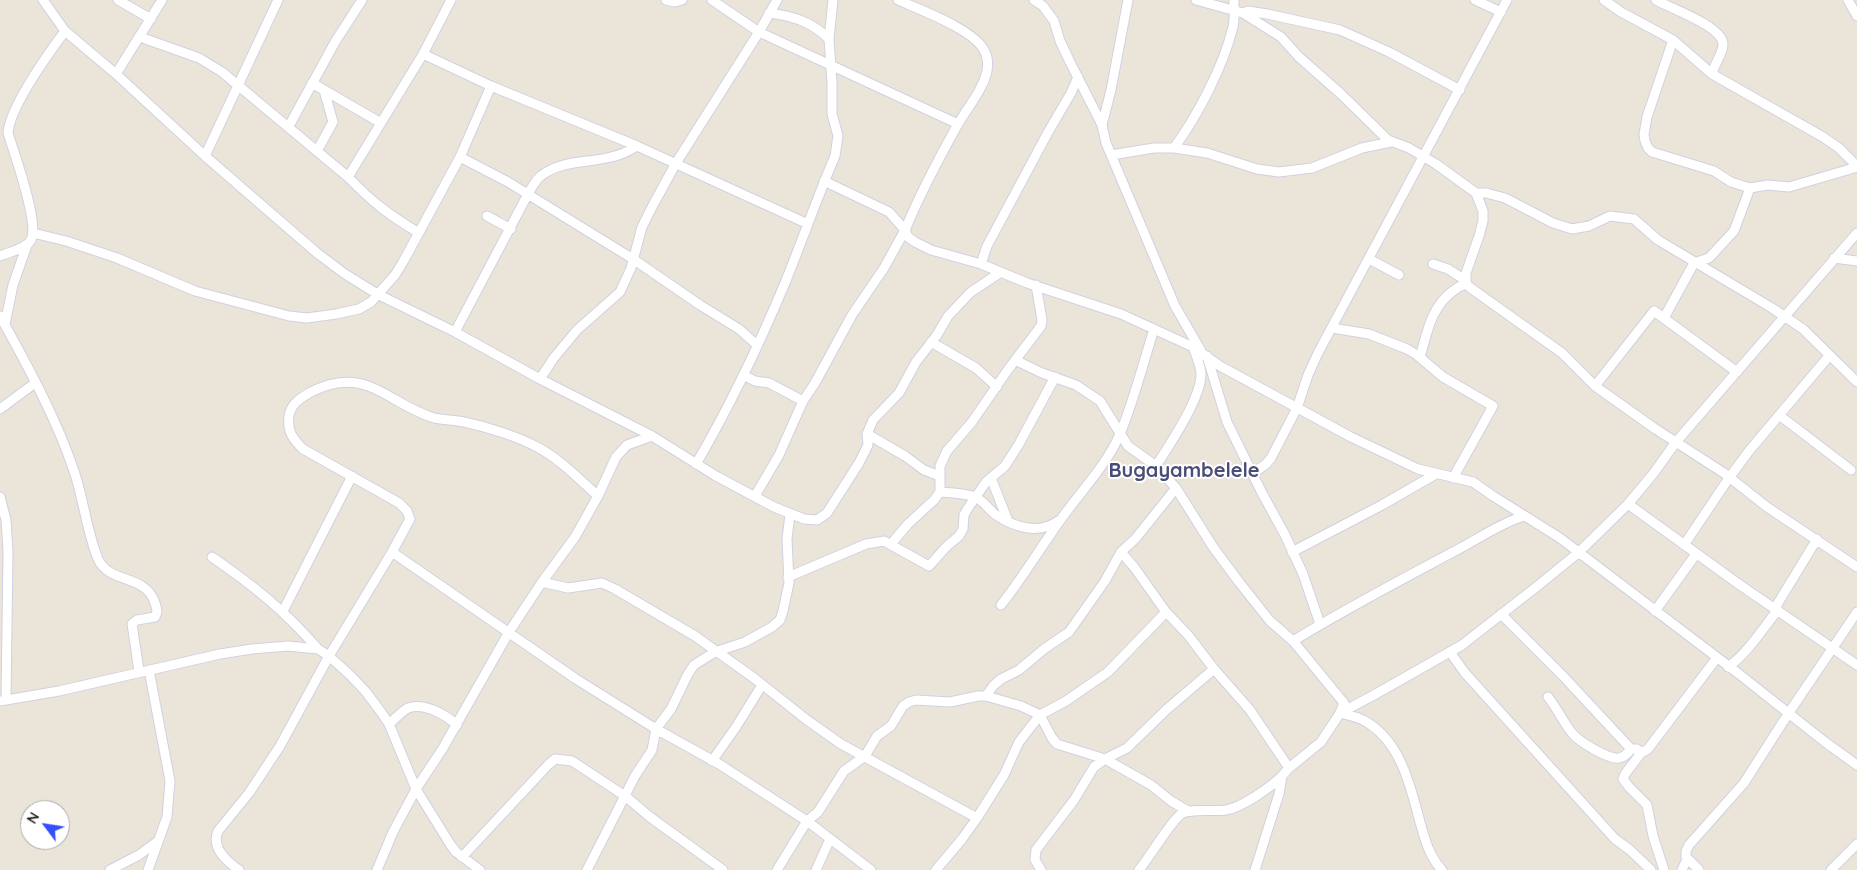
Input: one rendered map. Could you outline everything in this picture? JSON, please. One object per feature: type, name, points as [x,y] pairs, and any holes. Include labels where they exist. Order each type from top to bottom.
[{"type":"street","points":[[43,0],[65,31],[116,74],[205,156],[317,253],[345,274],[379,295],[455,332],[540,379],[652,436],[696,464],[790,514],[813,520],[824,516],[833,505],[868,445],[867,434],[873,420],[899,393],[916,362],[948,316],[961,300],[1001,272]]},
{"type":"street","points":[[118,0],[151,19]]},
{"type":"street","points":[[116,74],[162,0]]},
{"type":"street","points":[[205,156],[278,0]]},
{"type":"street","points":[[289,126],[335,42],[362,0]]},
{"type":"street","points":[[666,0],[676,2],[682,0]]},
{"type":"street","points":[[712,0],[758,32],[958,124]]},
{"type":"street","points":[[540,379],[552,359],[576,330],[620,292],[626,280],[642,227],[676,163],[777,0]]},
{"type":"street","points":[[696,464],[710,440],[757,345],[835,156],[838,142],[837,129],[832,114],[829,39],[833,0]]},
{"type":"street","points":[[755,496],[779,455],[804,400],[852,316],[884,268],[905,230],[913,211],[987,71],[986,53],[968,34],[949,23],[898,0]]},
{"type":"street","points":[[1034,0],[1051,15],[1060,41],[1102,125],[1106,143],[1175,306],[1205,355],[1227,422],[1252,474],[1285,535],[1302,574],[1320,624]]},
{"type":"street","points":[[1102,125],[1111,90],[1128,0]]},
{"type":"street","points":[[1196,0],[1237,7],[1340,30],[1389,52],[1460,90]]},
{"type":"street","points":[[1475,0],[1501,12]]},
{"type":"street","points":[[1252,474],[1271,458],[1297,408],[1308,375],[1332,328],[1507,0]]},
{"type":"street","points":[[1604,0],[1621,12],[1673,40],[1712,74],[1823,137],[1839,148],[1857,166],[1789,187],[1768,184],[1750,188],[1731,182],[1714,171],[1652,152],[1648,148],[1644,134],[1647,117],[1673,40]]},
{"type":"street","points":[[1656,0],[1710,27],[1720,35],[1722,48],[1712,74]]},
{"type":"street","points":[[1848,0],[1857,15]]},
{"type":"street","points":[[1856,0],[1857,15]]},
{"type":"street","points":[[348,176],[423,54],[449,1]]},
{"type":"street","points":[[1237,7],[1286,41],[1306,64],[1341,94],[1391,142],[1409,148],[1423,156],[1476,193],[1483,211],[1483,221],[1466,282],[1449,294],[1436,307],[1420,358]]},
{"type":"street","points":[[1174,148],[1190,125],[1210,87],[1231,34],[1237,7]]},
{"type":"street","points":[[769,12],[788,16],[812,25],[829,39]]},
{"type":"street","points":[[65,31],[32,80],[9,124],[8,133],[25,189],[33,234],[27,245],[2,320],[50,409],[75,475],[98,560],[108,572],[143,586],[150,592],[154,600],[158,612],[155,617],[136,620],[132,624],[139,671]]},
{"type":"street","points":[[140,37],[199,58],[218,68],[348,176],[382,210],[419,233]]},
{"type":"street","points":[[423,54],[490,86],[676,163],[752,200],[808,224]]},
{"type":"street","points":[[981,264],[987,246],[1078,77]]},
{"type":"street","points":[[312,83],[381,124]]},
{"type":"street","points":[[33,234],[66,241],[117,258],[194,290],[289,316],[307,318],[359,309],[379,295],[395,275],[460,157],[490,86]]},
{"type":"street","points":[[317,151],[333,122],[324,90]]},
{"type":"street","points":[[1111,155],[1154,148],[1174,148],[1207,153],[1257,169],[1279,172],[1312,168],[1362,148],[1391,142]]},
{"type":"street","points":[[455,332],[528,194],[541,176],[546,172],[574,163],[610,158],[623,154],[637,146]]},
{"type":"street","points":[[460,157],[528,194],[633,259],[739,329],[757,345]]},
{"type":"street","points":[[824,181],[889,212],[905,230],[908,237],[931,250],[981,264],[1121,314],[1193,347],[1220,366],[1297,408],[1351,437],[1418,469],[1474,482],[1560,538],[1857,765]]},
{"type":"street","points":[[1664,318],[1694,263],[1709,258],[1734,231],[1750,188]]},
{"type":"street","points":[[1476,193],[1486,193],[1505,198],[1562,227],[1580,228],[1610,216],[1634,219],[1658,240],[1804,329],[1857,382]]},
{"type":"street","points":[[487,216],[511,229]]},
{"type":"street","points":[[1340,713],[1450,652],[1488,626],[1578,552],[1628,504],[1676,442],[1857,233]]},
{"type":"street","points":[[0,256],[27,245]]},
{"type":"street","points":[[1834,258],[1857,261]]},
{"type":"street","points":[[1369,259],[1399,275]]},
{"type":"street","points":[[1432,264],[1448,269],[1494,306],[1562,353],[1595,386],[1729,478],[1767,507],[1857,567]]},
{"type":"street","points":[[891,544],[940,492],[940,466],[947,451],[972,422],[1041,326],[1042,320],[1036,285]]},
{"type":"street","points":[[1595,386],[1654,311],[1737,372]]},
{"type":"street","points":[[1332,328],[1369,334],[1407,349],[1443,377],[1494,406],[1453,478]]},
{"type":"street","points":[[1001,606],[1063,517],[1103,464],[1119,434],[1154,329]]},
{"type":"street","points":[[931,342],[976,368],[997,387]]},
{"type":"street","points":[[1156,466],[1184,420],[1201,380],[1200,366],[1193,347]]},
{"type":"street","points":[[1684,545],[1729,478],[1779,415],[1830,356]]},
{"type":"street","points":[[1015,360],[1042,373],[1076,385],[1100,401],[1128,446],[1156,466],[1176,488],[1213,547],[1270,621],[1293,641],[1344,703],[1340,713],[1321,742],[1289,768],[1272,786],[1232,809],[1181,814],[1140,870]]},
{"type":"street","points":[[743,375],[756,381],[769,383],[804,400]]},
{"type":"street","points":[[788,577],[866,544],[884,541],[929,566],[959,536],[963,529],[964,515],[991,478],[1005,466],[1055,377]]},
{"type":"street","points":[[239,870],[227,861],[216,844],[218,831],[249,793],[280,746],[328,656],[392,552],[410,519],[407,511],[399,503],[303,449],[292,438],[288,428],[290,409],[298,400],[333,384],[354,382],[372,386],[436,418],[478,425],[537,447],[550,454],[598,496]]},
{"type":"street","points":[[0,409],[35,383]]},
{"type":"street","points":[[1779,415],[1851,470]]},
{"type":"street","points":[[867,434],[905,456],[924,470],[940,476]]},
{"type":"street","points":[[377,870],[393,832],[416,788],[457,725],[509,632],[575,537],[598,496],[610,466],[627,445],[652,436]]},
{"type":"street","points":[[1292,552],[1382,505],[1436,474]]},
{"type":"street","points":[[283,611],[352,476]]},
{"type":"street","points":[[991,478],[1008,521]]},
{"type":"street","points":[[986,696],[1001,679],[1019,670],[1044,649],[1069,632],[1105,581],[1121,552],[1136,538],[1176,488]]},
{"type":"street","points":[[940,492],[959,493],[976,497],[997,516],[1019,527],[1035,529],[1052,525],[1063,517]]},
{"type":"street","points":[[0,496],[6,520],[8,551],[3,701],[59,691],[139,671],[220,654],[288,646],[318,649]]},
{"type":"street","points":[[1628,504],[1696,554],[1857,665]]},
{"type":"street","points":[[586,870],[634,776],[652,750],[656,729],[671,709],[694,665],[715,652],[745,642],[772,627],[780,620],[785,605],[788,577],[787,538],[790,514]]},
{"type":"street","points":[[1293,641],[1320,624],[1462,548],[1492,529],[1524,516]]},
{"type":"street","points":[[1728,667],[1745,651],[1776,609],[1817,539]]},
{"type":"street","points":[[392,552],[576,679],[807,821],[871,870]]},
{"type":"street","points":[[1121,552],[1166,612],[1188,635],[1214,669],[1250,710],[1289,768]]},
{"type":"street","points":[[1655,611],[1696,554]]},
{"type":"street","points":[[212,557],[249,583],[283,611],[318,649],[366,692],[389,724],[416,788],[450,844],[480,870]]},
{"type":"street","points":[[542,582],[568,588],[599,583],[606,585],[695,636],[841,744],[977,818]]},
{"type":"street","points":[[936,870],[977,818],[1004,775],[1019,742],[1040,715],[1066,701],[1108,672],[1166,612]]},
{"type":"street","points":[[1699,870],[1688,859],[1686,851],[1689,845],[1744,783],[1857,612]]},
{"type":"street","points":[[1501,614],[1563,676],[1631,749],[1641,753]]},
{"type":"street","points":[[1450,652],[1465,673],[1615,839],[1640,866],[1651,870]]},
{"type":"street","points":[[1664,870],[1653,836],[1647,805],[1629,787],[1624,779],[1625,774],[1641,753],[1648,749],[1716,659]]},
{"type":"street","points":[[1041,870],[1035,860],[1036,850],[1094,768],[1106,759],[1124,751],[1166,710],[1214,669]]},
{"type":"street","points":[[148,870],[167,817],[170,782],[149,670]]},
{"type":"street","points":[[712,761],[762,685]]},
{"type":"street","points":[[777,870],[807,821],[818,812],[844,771],[865,756],[877,736],[890,726],[903,706],[916,700],[950,702],[986,696],[1021,706],[1040,715],[1057,744],[1106,759],[1150,785],[1188,812]]},
{"type":"street","points":[[1548,697],[1572,734],[1587,744],[1608,756],[1618,758],[1627,755],[1631,749]]},
{"type":"street","points":[[389,724],[408,708],[415,707],[444,714],[457,725]]},
{"type":"street","points":[[1340,713],[1364,720],[1377,730],[1397,753],[1405,772],[1427,846],[1436,866],[1442,870]]},
{"type":"street","points":[[462,856],[555,759],[572,761],[625,796],[650,817],[724,870]]},
{"type":"street","points":[[1255,870],[1279,794],[1282,776]]},
{"type":"street","points":[[816,870],[830,839]]},
{"type":"street","points":[[110,870],[139,855],[158,841]]},
{"type":"street","points":[[1833,869],[1857,844]]},
{"type":"street","points":[[1682,870],[1688,859]]},
{"type":"district","name":"Bugayambelele","points":[[1184,471]]}]
